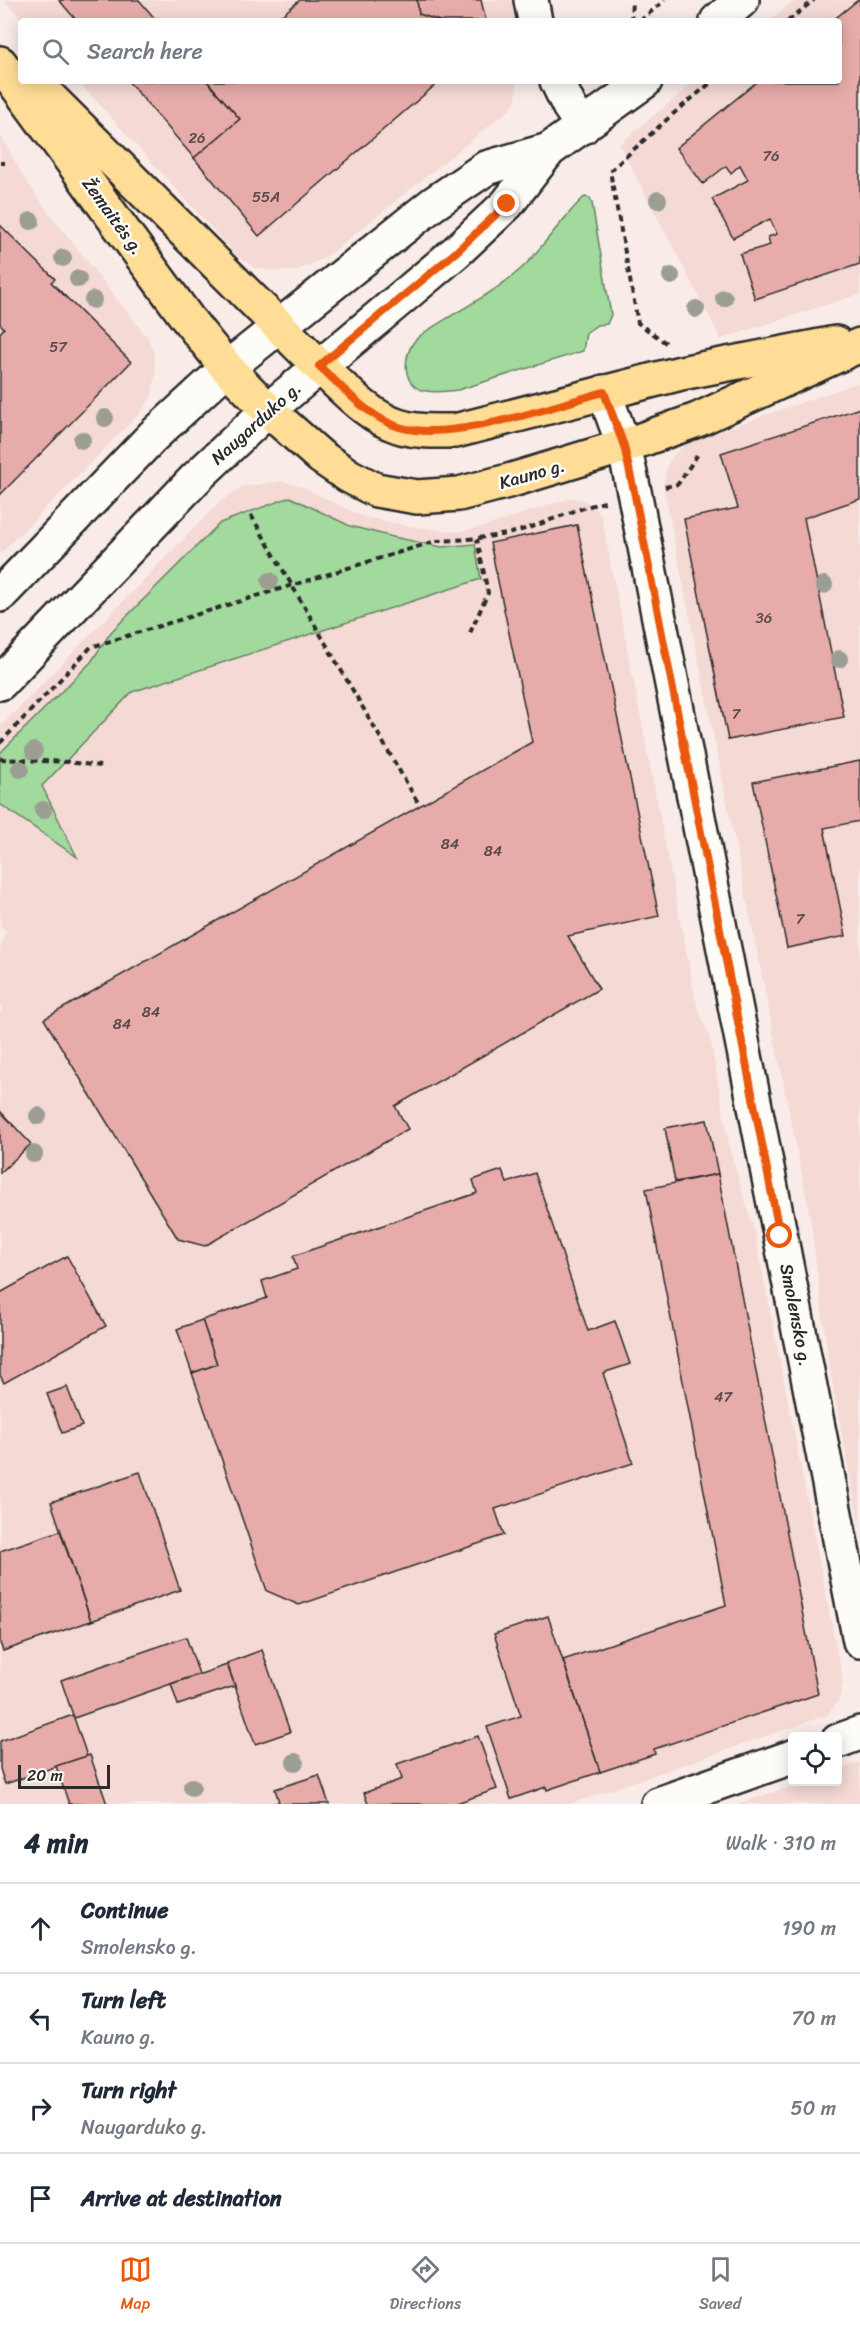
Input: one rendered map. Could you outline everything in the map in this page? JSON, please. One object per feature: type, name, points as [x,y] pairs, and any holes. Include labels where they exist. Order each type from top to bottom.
[{"type":"main road","points":[[531,0],[534,18]]},
{"type":"main road","points":[[721,18],[742,0]]},
{"type":"main road","points":[[0,48],[18,66]]},
{"type":"main road","name":"Žemaitės g.","points":[[0,63],[187,318],[227,368]]},
{"type":"main road","name":"Žemaitės g.","points":[[36,84],[280,326]]},
{"type":"main road","points":[[558,84],[583,127]]},
{"type":"main road","name":"Naugarduko g.","points":[[0,683],[196,477],[268,410],[473,236],[507,204],[549,150],[641,84]]},
{"type":"main road","name":"Naugarduko g.","points":[[0,595],[153,436],[227,368],[433,204],[486,168],[549,150]]},
{"type":"main road","points":[[280,326],[365,408],[382,419],[398,426],[417,430],[454,431],[681,373],[860,338]]},
{"type":"main road","name":"Kauno g.","points":[[227,368],[268,410],[321,457],[349,477],[376,490],[417,497],[459,494],[624,446],[697,420],[860,345]]},
{"type":"main road","name":"Smolensko g.","points":[[604,392],[624,446],[860,1641]]},
{"type":"main road","points":[[842,1739],[860,1733]]},
{"type":"main road","points":[[658,1804],[788,1758]]},
{"type":"path","points":[[631,18],[632,0]]},
{"type":"path","points":[[643,18],[664,0]]},
{"type":"path","points":[[792,18],[814,0]]},
{"type":"path","points":[[672,347],[638,323],[610,171],[709,84]]},
{"type":"path","points":[[678,484],[704,446]]},
{"type":"path","points":[[0,743],[91,647],[436,541],[477,539],[513,532],[579,508],[601,503]]},
{"type":"path","points":[[251,515],[420,806]]},
{"type":"path","points":[[470,633],[488,593],[477,539]]},
{"type":"path","points":[[0,759],[101,766]]},
{"type":"shaded area","points":[[4,0],[513,0],[516,18],[20,18]]},
{"type":"shaded area","points":[[795,0],[860,0],[860,294],[721,339],[619,144],[692,84],[842,84],[842,18],[774,18]]},
{"type":"shaded area","points":[[81,84],[517,84],[516,100],[510,109],[325,258],[296,271],[275,271],[255,268],[236,255]]},
{"type":"shaded area","points":[[0,134],[26,181],[148,338],[154,354],[156,374],[151,398],[140,413],[0,554]]},
{"type":"shaded area","points":[[860,382],[860,1529],[829,1365],[810,1216],[663,484],[668,464],[677,451],[689,442]]},
{"type":"shaded area","points":[[283,481],[303,487],[361,516],[408,526],[457,532],[483,527],[570,498],[584,500],[601,514],[697,1006],[710,1038],[731,1154],[755,1233],[843,1682],[839,1700],[827,1715],[570,1804],[0,1804],[0,1012],[3,1011],[0,1004],[0,949],[6,931],[0,926],[0,727],[220,502],[241,487]]},
{"type":"shaded area","points":[[860,1762],[860,1804],[738,1804],[792,1786],[842,1786],[842,1769]]},
{"type":"green space","points":[[585,197],[590,198],[592,203],[611,315],[607,324],[597,325],[586,333],[583,351],[458,390],[430,392],[412,384],[406,364],[415,340],[516,273]]},
{"type":"green space","points":[[290,497],[350,526],[393,537],[442,547],[475,544],[481,579],[132,692],[42,786],[77,857],[0,804],[0,753],[91,662],[111,632],[220,523]]},
{"type":"building","points":[[59,0],[139,0],[154,18],[74,18]]},
{"type":"building","points":[[300,0],[417,0],[419,14],[431,18],[279,18]]},
{"type":"building","points":[[417,0],[481,0],[485,18],[431,18],[419,14]]},
{"type":"building","points":[[860,0],[860,264],[755,299],[740,254],[770,245],[768,237],[777,234],[770,219],[733,238],[712,199],[748,180],[740,165],[731,173],[726,166],[703,184],[676,148],[754,84],[842,84],[842,18],[836,18]]},
{"type":"building","points":[[131,84],[210,84],[240,119],[194,158]]},
{"type":"building","points":[[210,84],[436,84],[259,236],[194,158],[240,119]]},
{"type":"building","points":[[0,225],[55,279],[51,282],[131,362],[0,495],[0,333],[4,328],[0,324]]},
{"type":"building","points":[[860,408],[860,499],[804,518],[844,717],[728,740],[684,519],[738,508],[721,453]]},
{"type":"building","points":[[577,525],[659,916],[568,936],[599,989],[395,1106],[408,1129],[205,1246],[178,1239],[44,1019],[532,742],[490,543]]},
{"type":"building","points":[[860,761],[860,821],[824,828],[846,936],[787,948],[753,782]]},
{"type":"building","points":[[0,1111],[31,1144],[0,1173]]},
{"type":"building","points":[[707,1120],[718,1174],[675,1182],[665,1128]]},
{"type":"building","points":[[502,1170],[507,1183],[535,1173],[588,1331],[615,1321],[630,1364],[603,1373],[633,1463],[495,1509],[504,1535],[299,1605],[267,1591],[192,1373],[217,1364],[202,1320],[267,1298],[262,1281],[297,1269],[293,1256],[477,1193],[473,1180]]},
{"type":"building","points":[[718,1174],[818,1694],[654,1749],[655,1754],[600,1772],[563,1660],[726,1605],[646,1189]]},
{"type":"building","points":[[67,1256],[106,1326],[4,1383],[0,1375],[0,1293]]},
{"type":"building","points":[[202,1320],[217,1364],[192,1373],[177,1329]]},
{"type":"building","points":[[67,1387],[82,1426],[62,1433],[47,1394]]},
{"type":"building","points":[[140,1472],[180,1590],[91,1621],[51,1502]]},
{"type":"building","points":[[60,1531],[91,1621],[3,1651],[0,1643],[0,1551]]},
{"type":"building","points":[[548,1616],[600,1772],[547,1790],[546,1787],[511,1799],[487,1727],[521,1716],[494,1634]]},
{"type":"building","points":[[186,1637],[199,1674],[74,1718],[61,1680]]},
{"type":"building","points":[[262,1650],[290,1732],[255,1744],[227,1663]]},
{"type":"building","points":[[227,1665],[235,1686],[178,1705],[171,1684]]},
{"type":"building","points":[[73,1715],[87,1756],[5,1784],[0,1769],[0,1741]]},
{"type":"building","points":[[478,1736],[497,1789],[454,1804],[368,1804],[364,1793],[402,1779],[397,1764]]},
{"type":"building","points":[[90,1755],[107,1804],[69,1804],[56,1766]]},
{"type":"building","points":[[319,1775],[329,1804],[272,1804],[279,1802],[275,1789]]},
{"type":"route","points":[[507,204],[456,252],[319,366],[365,408],[398,426],[417,430],[454,431],[604,392],[624,446],[635,496],[780,1236]]}]
